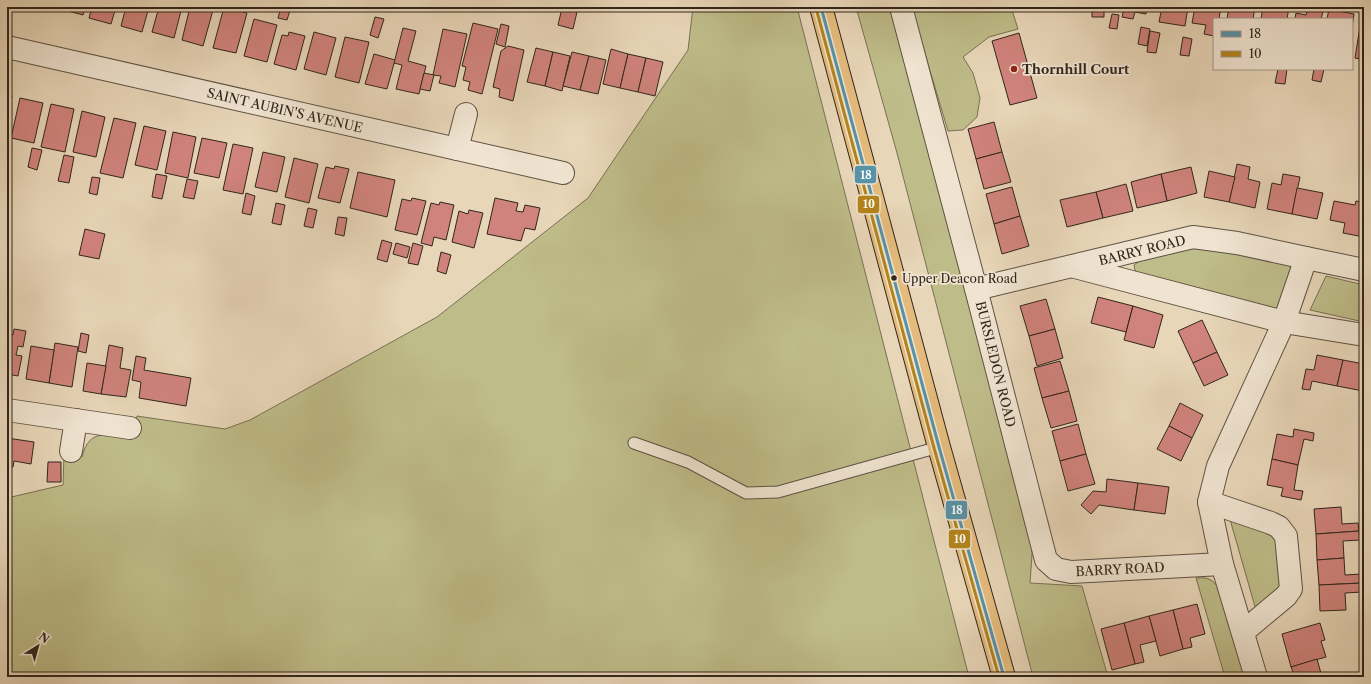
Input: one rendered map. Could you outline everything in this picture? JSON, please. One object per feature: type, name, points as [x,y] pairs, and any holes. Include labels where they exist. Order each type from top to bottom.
[{"type":"main road","points":[[821,7],[939,447],[1004,677]]},
{"type":"street","name":"BURSLEDON ROAD","points":[[901,7],[1046,560]]},
{"type":"street","name":"SAINT AUBIN'S AVENUE","points":[[7,47],[563,174]]},
{"type":"street","points":[[457,149],[466,114]]},
{"type":"street","name":"BARRY ROAD","points":[[976,289],[1193,237],[1237,243],[1364,270]]},
{"type":"street","points":[[1256,677],[1222,564],[1209,502],[1218,466],[1284,322],[1306,258]]},
{"type":"street","name":"BARRY ROAD","points":[[1073,266],[1284,322],[1364,335]]},
{"type":"street","points":[[7,410],[130,428]]},
{"type":"street","points":[[71,452],[76,420]]},
{"type":"street","points":[[1209,502],[1271,523],[1279,527],[1286,536],[1291,589],[1286,596],[1243,632]]},
{"type":"street","name":"BARRY ROAD","points":[[1046,560],[1056,569],[1071,572],[1222,564]]},
{"type":"lane","points":[[634,443],[688,462],[746,493],[778,492],[939,447]]},
{"type":"shaded area","points":[[693,7],[797,7],[969,677],[7,677],[7,498],[63,485],[64,454],[82,457],[85,447],[90,441],[101,435],[134,437],[137,416],[225,429],[250,420],[437,317],[588,198],[688,50]]},
{"type":"shaded area","points":[[856,7],[893,7],[1033,541],[1030,583],[1082,586],[1108,677],[1033,677],[897,153]]},
{"type":"shaded area","points":[[911,7],[1011,7],[1018,29],[989,37],[963,57],[973,73],[980,98],[977,117],[963,130],[948,131]]},
{"type":"shaded area","points":[[1213,248],[1294,264],[1277,312],[1138,274],[1135,270],[1134,265],[1141,260],[1186,249]]},
{"type":"shaded area","points":[[1326,276],[1364,285],[1364,322],[1310,310]]},
{"type":"shaded area","points":[[1229,516],[1276,532],[1283,588],[1256,610]]},
{"type":"shaded area","points":[[1196,578],[1210,580],[1215,583],[1220,590],[1245,677],[1225,677]]},
{"type":"building","points":[[53,7],[85,7],[83,15]]},
{"type":"building","points":[[92,7],[116,7],[111,24],[89,18]]},
{"type":"building","points":[[126,7],[149,7],[142,32],[121,26]]},
{"type":"building","points":[[159,7],[182,7],[174,38],[152,32]]},
{"type":"building","points":[[190,7],[204,7],[213,10],[203,46],[182,40]]},
{"type":"building","points":[[224,7],[247,13],[236,53],[213,48]]},
{"type":"building","points":[[281,7],[291,7],[287,20],[278,18]]},
{"type":"building","points":[[1089,7],[1121,8],[1104,8],[1104,17],[1092,17],[1092,8]]},
{"type":"building","points":[[1121,7],[1147,7],[1146,14],[1135,12],[1133,19],[1122,17],[1124,9],[1121,9]]},
{"type":"building","points":[[1162,7],[1188,7],[1185,26],[1159,22]]},
{"type":"building","points":[[1195,7],[1221,7],[1219,18],[1213,18],[1213,36],[1204,34],[1206,25],[1192,23]]},
{"type":"building","points":[[1229,7],[1255,7],[1253,18],[1227,18]]},
{"type":"building","points":[[1263,7],[1289,7],[1287,18],[1261,18]]},
{"type":"building","points":[[562,8],[577,12],[573,29],[558,25]]},
{"type":"building","points":[[1308,8],[1323,11],[1321,18],[1295,18],[1296,13],[1306,15]]},
{"type":"building","points":[[1329,9],[1354,14],[1353,21],[1353,18],[1327,18]]},
{"type":"building","points":[[1112,14],[1119,15],[1117,29],[1109,28]]},
{"type":"building","points":[[375,17],[384,19],[378,38],[370,35]]},
{"type":"building","points":[[254,19],[277,25],[267,62],[244,56]]},
{"type":"building","points":[[1361,20],[1364,20],[1364,60],[1355,58]]},
{"type":"building","points":[[473,23],[498,29],[482,94],[468,90],[470,82],[463,80],[466,67],[462,66]]},
{"type":"building","points":[[501,24],[509,26],[505,47],[496,44]]},
{"type":"building","points":[[1141,27],[1150,29],[1147,46],[1138,44]]},
{"type":"building","points":[[403,28],[416,31],[408,61],[426,66],[419,94],[396,89],[402,65],[394,63]]},
{"type":"building","points":[[443,29],[467,34],[455,87],[439,83],[441,76],[433,75]]},
{"type":"building","points":[[1150,31],[1160,33],[1156,53],[1147,52]]},
{"type":"building","points":[[289,32],[305,36],[296,70],[274,64],[282,35],[288,36]]},
{"type":"building","points":[[314,32],[336,38],[326,75],[304,69]]},
{"type":"building","name":"Thornhill Court","points":[[1019,33],[1037,98],[1010,105],[992,41]]},
{"type":"building","points":[[345,37],[369,42],[359,83],[335,77]]},
{"type":"building","points":[[1183,37],[1192,39],[1189,56],[1180,55]]},
{"type":"building","points":[[508,46],[524,50],[513,101],[499,97],[500,89],[493,87],[501,51]]},
{"type":"building","points":[[536,48],[553,52],[545,86],[527,82]]},
{"type":"building","points":[[611,49],[628,54],[620,88],[603,84]]},
{"type":"building","points":[[553,52],[570,56],[562,91],[545,86]]},
{"type":"building","points":[[572,52],[589,56],[580,90],[563,86]]},
{"type":"building","points":[[374,54],[395,60],[387,89],[365,84]]},
{"type":"building","points":[[628,54],[646,58],[638,92],[620,88]]},
{"type":"building","points":[[589,56],[606,60],[598,94],[580,90]]},
{"type":"building","points":[[646,58],[663,62],[655,96],[638,92]]},
{"type":"building","points":[[1278,70],[1287,70],[1285,84],[1275,83]]},
{"type":"building","points":[[1314,70],[1324,70],[1321,82],[1312,80]]},
{"type":"building","points":[[424,73],[434,75],[430,91],[420,89]]},
{"type":"building","points":[[7,95],[12,96],[7,120]]},
{"type":"building","points":[[20,98],[43,103],[34,143],[11,138]]},
{"type":"building","points":[[51,104],[74,109],[65,152],[41,147]]},
{"type":"building","points":[[82,111],[105,117],[96,157],[73,152]]},
{"type":"building","points":[[114,118],[136,123],[123,178],[100,173]]},
{"type":"building","points":[[994,122],[1002,152],[976,159],[968,129]]},
{"type":"building","points":[[144,126],[166,131],[157,170],[135,165]]},
{"type":"building","points":[[173,132],[196,137],[188,178],[165,173]]},
{"type":"building","points":[[202,138],[227,143],[219,178],[194,173]]},
{"type":"building","points":[[233,144],[253,148],[243,194],[223,190]]},
{"type":"building","points":[[32,148],[42,150],[37,170],[28,167]]},
{"type":"building","points":[[263,152],[285,157],[277,192],[255,187]]},
{"type":"building","points":[[1002,152],[1011,182],[984,189],[976,159]]},
{"type":"building","points":[[64,155],[74,157],[69,183],[58,181]]},
{"type":"building","points":[[294,158],[318,164],[309,203],[285,197]]},
{"type":"building","points":[[1237,164],[1250,167],[1248,179],[1260,182],[1255,208],[1229,202]]},
{"type":"building","points":[[335,166],[349,169],[340,203],[318,198],[326,167],[334,169]]},
{"type":"building","points":[[1191,167],[1197,193],[1167,201],[1161,174]]},
{"type":"building","points":[[1209,171],[1235,177],[1229,202],[1204,197]]},
{"type":"building","points":[[358,172],[395,180],[387,217],[350,208]]},
{"type":"building","points":[[156,174],[167,176],[162,199],[152,197]]},
{"type":"building","points":[[1161,174],[1167,201],[1137,208],[1131,182]]},
{"type":"building","points":[[1283,174],[1300,177],[1292,214],[1267,209],[1272,183],[1281,185]]},
{"type":"building","points":[[92,177],[100,178],[97,195],[89,193]]},
{"type":"building","points":[[187,179],[198,181],[194,199],[183,197]]},
{"type":"building","points":[[1126,184],[1133,211],[1103,218],[1096,192]]},
{"type":"building","points":[[1012,187],[1020,216],[994,224],[986,194]]},
{"type":"building","points":[[1297,188],[1323,193],[1317,219],[1292,214]]},
{"type":"building","points":[[1096,192],[1103,218],[1067,227],[1060,200]]},
{"type":"building","points":[[246,193],[255,196],[251,215],[242,213]]},
{"type":"building","points":[[412,198],[426,201],[417,235],[395,230],[402,199],[411,201]]},
{"type":"building","points":[[495,198],[518,203],[516,211],[523,212],[525,205],[540,208],[535,230],[525,228],[521,241],[487,234]]},
{"type":"building","points":[[1334,201],[1355,205],[1356,201],[1364,202],[1364,237],[1343,233],[1345,223],[1330,220]]},
{"type":"building","points":[[440,202],[454,205],[446,240],[434,237],[432,246],[421,243],[431,203],[439,205]]},
{"type":"building","points":[[276,203],[285,205],[281,225],[272,223]]},
{"type":"building","points":[[308,208],[317,210],[313,228],[304,226]]},
{"type":"building","points":[[469,210],[483,213],[474,248],[452,242],[459,211],[468,214]]},
{"type":"building","points":[[1020,216],[1029,246],[1002,254],[994,224]]},
{"type":"building","points":[[338,217],[347,218],[344,236],[335,234]]},
{"type":"building","points":[[85,229],[105,234],[99,259],[79,255]]},
{"type":"building","points":[[382,240],[392,243],[387,262],[377,259]]},
{"type":"building","points":[[396,243],[410,247],[407,258],[393,254]]},
{"type":"building","points":[[413,243],[423,246],[418,265],[408,263]]},
{"type":"building","points":[[441,252],[451,255],[446,274],[437,271]]},
{"type":"building","points":[[1098,297],[1133,306],[1126,332],[1091,323]]},
{"type":"building","points":[[1046,299],[1055,329],[1029,336],[1020,306]]},
{"type":"building","points":[[1133,306],[1163,315],[1154,348],[1124,340]]},
{"type":"building","points":[[1202,320],[1217,352],[1193,363],[1178,331]]},
{"type":"building","points":[[14,329],[26,331],[23,347],[18,346],[16,355],[22,356],[18,376],[7,374],[7,334],[13,335]]},
{"type":"building","points":[[1055,329],[1063,358],[1037,366],[1029,336]]},
{"type":"building","points":[[81,333],[89,335],[86,353],[78,351]]},
{"type":"building","points":[[55,343],[78,347],[72,387],[49,383]]},
{"type":"building","points":[[109,345],[123,348],[120,368],[131,370],[126,397],[101,394]]},
{"type":"building","points":[[31,346],[54,350],[49,383],[26,379]]},
{"type":"building","points":[[1217,352],[1228,375],[1204,386],[1193,363]]},
{"type":"building","points":[[1317,355],[1343,360],[1337,386],[1312,381],[1310,390],[1302,389],[1306,369],[1314,370]]},
{"type":"building","points":[[136,356],[146,358],[144,370],[191,378],[186,406],[139,398],[141,382],[132,380]]},
{"type":"building","points":[[1343,360],[1364,364],[1364,401],[1361,400],[1363,391],[1337,386]]},
{"type":"building","points":[[1060,361],[1069,391],[1042,398],[1034,368]]},
{"type":"building","points":[[87,363],[106,366],[101,394],[83,391]]},
{"type":"building","points":[[1069,391],[1077,421],[1051,428],[1042,398]]},
{"type":"building","points":[[1180,403],[1203,415],[1192,438],[1169,426]]},
{"type":"building","points":[[1078,424],[1086,454],[1060,461],[1052,431]]},
{"type":"building","points":[[1169,426],[1192,438],[1181,461],[1157,449]]},
{"type":"building","points":[[1294,429],[1314,433],[1313,441],[1304,439],[1298,465],[1272,459],[1277,434],[1293,437]]},
{"type":"building","points":[[7,438],[34,442],[31,464],[14,461],[13,467],[7,466]]},
{"type":"building","points":[[1086,454],[1095,484],[1068,491],[1060,461]]},
{"type":"building","points":[[1272,459],[1298,465],[1294,490],[1303,491],[1301,500],[1281,496],[1283,488],[1267,485]]},
{"type":"building","points":[[48,462],[61,462],[61,482],[47,482]]},
{"type":"building","points":[[1107,479],[1138,483],[1134,510],[1099,505],[1091,514],[1081,505],[1093,491],[1106,492]]},
{"type":"building","points":[[1138,483],[1169,487],[1165,514],[1134,510]]},
{"type":"building","points":[[1341,507],[1342,524],[1358,523],[1359,531],[1316,534],[1314,509]]},
{"type":"building","points":[[1359,531],[1360,540],[1343,541],[1344,558],[1317,560],[1316,534]]},
{"type":"building","points":[[1344,558],[1345,575],[1361,574],[1362,583],[1319,585],[1317,560]]},
{"type":"building","points":[[1362,583],[1362,592],[1345,593],[1346,610],[1320,611],[1319,585]]},
{"type":"building","points":[[1197,604],[1205,634],[1190,638],[1192,647],[1183,649],[1173,610]]},
{"type":"building","points":[[1173,610],[1183,649],[1160,656],[1149,616]]},
{"type":"building","points":[[1149,616],[1156,641],[1140,645],[1144,662],[1135,664],[1124,623]]},
{"type":"building","points":[[1124,623],[1135,664],[1112,670],[1101,629]]},
{"type":"building","points":[[1320,623],[1325,640],[1321,641],[1326,657],[1291,667],[1282,634]]},
{"type":"building","points":[[1317,659],[1322,677],[1295,677],[1291,667]]},
{"type":"transit line","name":"18","points":[[821,7],[939,447],[1004,677]]},
{"type":"transit line","name":"10","points":[[816,8],[934,448],[999,677]]},
{"type":"place","name":"Thornhill Court","points":[[1014,69]]},
{"type":"place","name":"Upper Deacon Road","points":[[894,278]]}]
